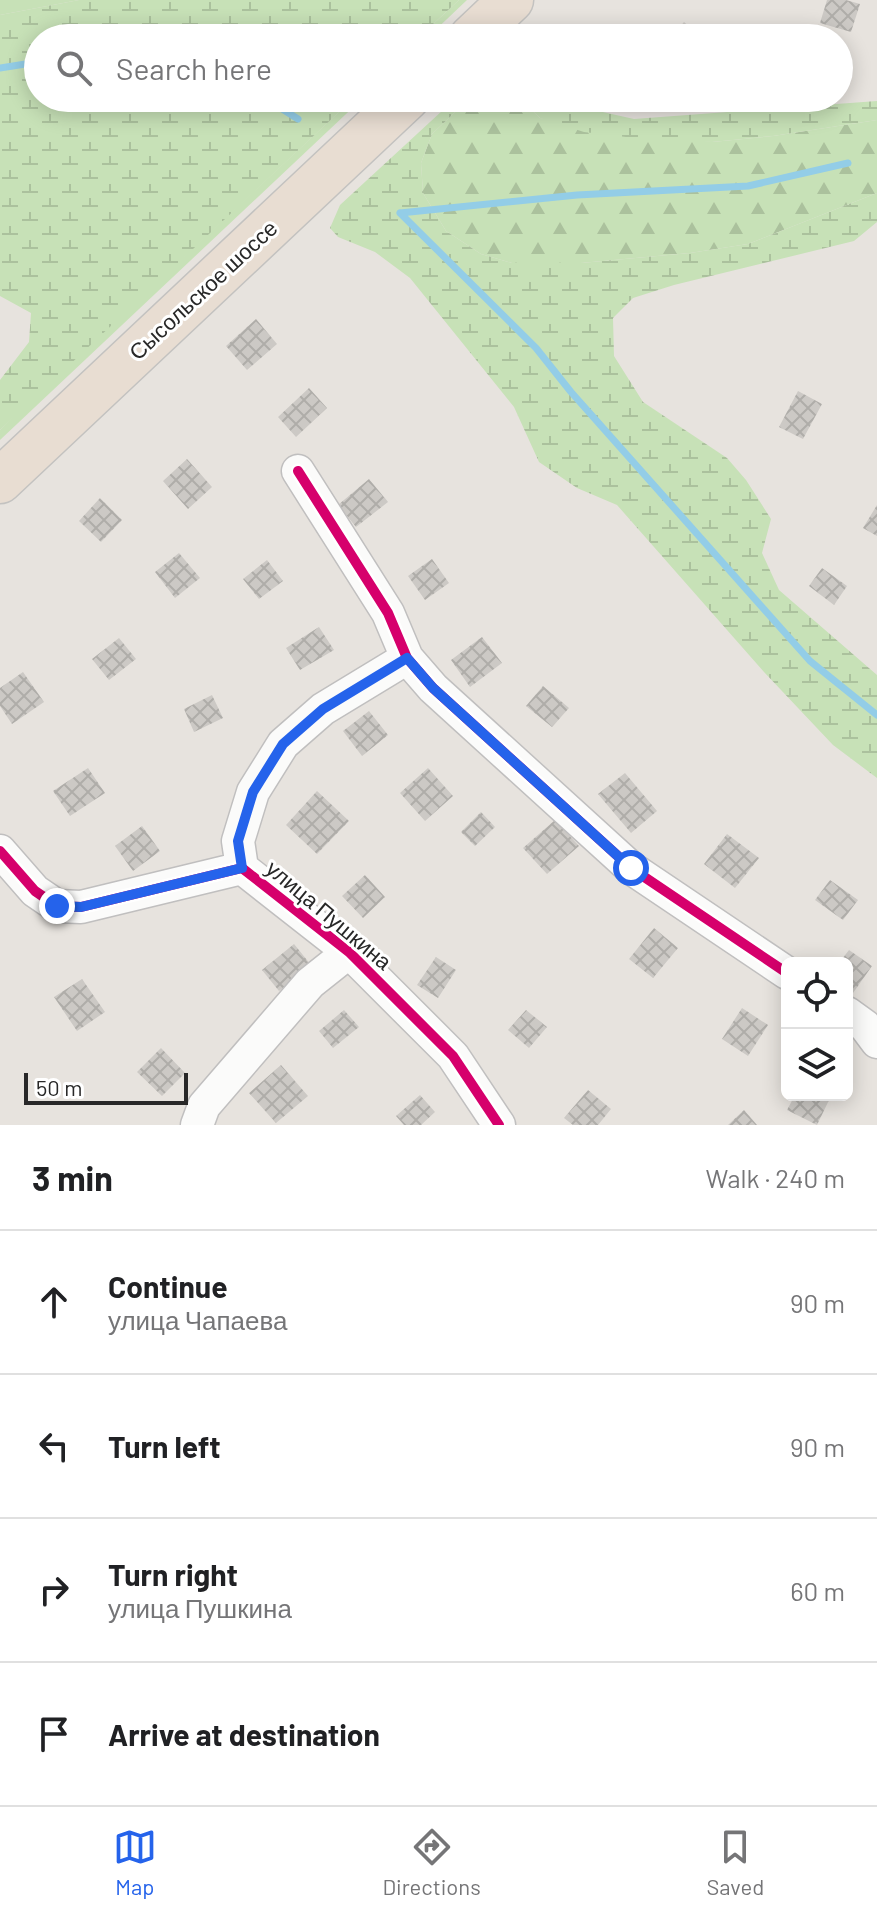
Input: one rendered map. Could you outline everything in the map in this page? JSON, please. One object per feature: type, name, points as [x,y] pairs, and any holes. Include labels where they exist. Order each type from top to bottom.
[{"type":"highway","points":[[486,24],[511,0]]},
{"type":"highway","name":"Сысольское шоссе","points":[[0,481],[392,112]]},
{"type":"street","points":[[298,471],[388,613],[407,658],[433,688],[631,868],[781,969]]},
{"type":"street","points":[[242,868],[238,841],[253,792],[283,744],[323,709],[407,658]]},
{"type":"street","name":"улица Пушкина","points":[[0,851],[35,891],[57,906],[81,907],[242,868],[349,952],[453,1056],[499,1125]]},
{"type":"street","points":[[197,1125],[204,1106],[310,983],[349,952]]},
{"type":"street","points":[[853,1017],[865,1026],[877,1042]]},
{"type":"green space","points":[[0,0],[79,0],[0,15]]},
{"type":"green space","points":[[79,0],[459,0],[433,24],[24,24],[24,112],[339,112],[0,430],[0,380],[29,342],[31,313],[0,296],[0,15]]},
{"type":"green space","points":[[459,0],[467,0],[442,24],[433,24]]},
{"type":"green space","points":[[877,101],[877,120],[712,142],[651,140],[584,132],[540,118],[534,112],[603,112],[634,119],[728,112],[853,112],[853,103]]},
{"type":"green space","points":[[339,112],[348,112],[0,440],[0,430]]},
{"type":"green space","points":[[441,112],[455,112],[432,134],[421,163],[423,193],[446,231],[481,254],[512,263],[581,263],[748,244],[877,193],[877,222],[854,241],[633,298],[613,318],[614,356],[643,402],[727,458],[746,480],[771,519],[762,553],[779,590],[877,675],[877,778],[833,745],[764,672],[617,505],[577,488],[539,462],[514,407],[410,278],[375,252],[338,237],[330,228],[340,205]]},
{"type":"green space","points":[[455,112],[534,112],[540,118],[712,142],[877,120],[877,193],[748,244],[581,263],[512,263],[481,254],[446,231],[423,193],[421,163],[432,134]]},
{"type":"building","points":[[827,0],[860,4],[853,26],[820,23]]},
{"type":"building","points":[[256,319],[277,344],[247,370],[226,346]]},
{"type":"building","points":[[309,388],[327,408],[296,437],[278,417]]},
{"type":"building","points":[[798,391],[822,404],[803,439],[779,427]]},
{"type":"building","points":[[187,459],[212,487],[188,509],[163,481]]},
{"type":"building","points":[[369,479],[388,502],[356,527],[338,505]]},
{"type":"building","points":[[100,498],[122,520],[101,542],[79,521]]},
{"type":"building","points":[[877,505],[877,536],[863,528]]},
{"type":"building","points":[[179,553],[200,578],[175,598],[155,572]]},
{"type":"building","points":[[432,559],[449,583],[425,600],[408,576]]},
{"type":"building","points":[[267,560],[283,581],[259,599],[243,579]]},
{"type":"building","points":[[822,568],[847,586],[834,605],[809,586]]},
{"type":"building","points":[[319,627],[334,650],[300,670],[286,648]]},
{"type":"building","points":[[482,637],[502,663],[470,687],[451,660]]},
{"type":"building","points":[[119,638],[136,659],[109,680],[92,659]]},
{"type":"building","points":[[23,672],[44,702],[12,724],[0,706],[0,688]]},
{"type":"building","points":[[543,686],[569,708],[552,727],[526,706]]},
{"type":"building","points":[[212,695],[223,718],[194,732],[184,709]]},
{"type":"building","points":[[369,711],[388,735],[362,756],[343,731]]},
{"type":"building","points":[[88,768],[105,793],[70,816],[53,791]]},
{"type":"building","points":[[428,768],[453,796],[425,821],[400,793]]},
{"type":"building","points":[[625,773],[657,811],[631,833],[598,794]]},
{"type":"building","points":[[317,791],[349,821],[317,854],[286,825]]},
{"type":"building","points":[[481,812],[495,827],[475,846],[461,832]]},
{"type":"building","points":[[555,820],[579,846],[547,874],[523,848]]},
{"type":"building","points":[[142,826],[160,851],[133,871],[115,846]]},
{"type":"building","points":[[727,834],[759,858],[735,888],[704,864]]},
{"type":"building","points":[[365,875],[385,897],[363,918],[342,896]]},
{"type":"building","points":[[830,880],[858,900],[843,920],[815,900]]},
{"type":"building","points":[[654,928],[678,948],[653,978],[629,959]]},
{"type":"building","points":[[294,944],[311,965],[279,991],[262,970]]},
{"type":"building","points":[[849,950],[872,966],[853,993],[853,957],[844,957]]},
{"type":"building","points":[[436,957],[456,970],[438,998],[417,985]]},
{"type":"building","points":[[82,979],[105,1012],[77,1031],[54,997]]},
{"type":"building","points":[[742,1008],[768,1025],[748,1056],[722,1039]]},
{"type":"building","points":[[344,1010],[359,1027],[333,1048],[319,1031]]},
{"type":"building","points":[[526,1010],[547,1027],[529,1048],[508,1030]]},
{"type":"building","points":[[161,1048],[185,1073],[162,1096],[137,1072]]},
{"type":"building","points":[[281,1065],[308,1096],[276,1123],[249,1093]]},
{"type":"building","points":[[588,1090],[611,1109],[598,1125],[573,1125],[564,1118]]},
{"type":"building","points":[[420,1095],[435,1112],[421,1125],[404,1125],[396,1116]]},
{"type":"building","points":[[792,1101],[829,1101],[817,1125],[787,1110]]},
{"type":"building","points":[[744,1110],[757,1125],[728,1125]]},
{"type":"waterway","points":[[0,68],[24,64]]},
{"type":"waterway","points":[[287,112],[298,119]]},
{"type":"waterway","points":[[400,213],[577,195],[748,186],[848,163]]},
{"type":"waterway","points":[[400,213],[536,348],[571,392],[810,661],[877,715]]},
{"type":"cycle path","points":[[298,471],[388,613],[407,658],[433,688],[631,868],[781,969]]},
{"type":"cycle path","points":[[0,851],[35,891],[57,906],[81,907],[242,868],[349,952],[453,1056],[499,1125]]},
{"type":"route","points":[[57,906],[81,907],[242,868],[238,841],[253,792],[283,744],[323,709],[407,658],[433,688],[631,868]]}]
